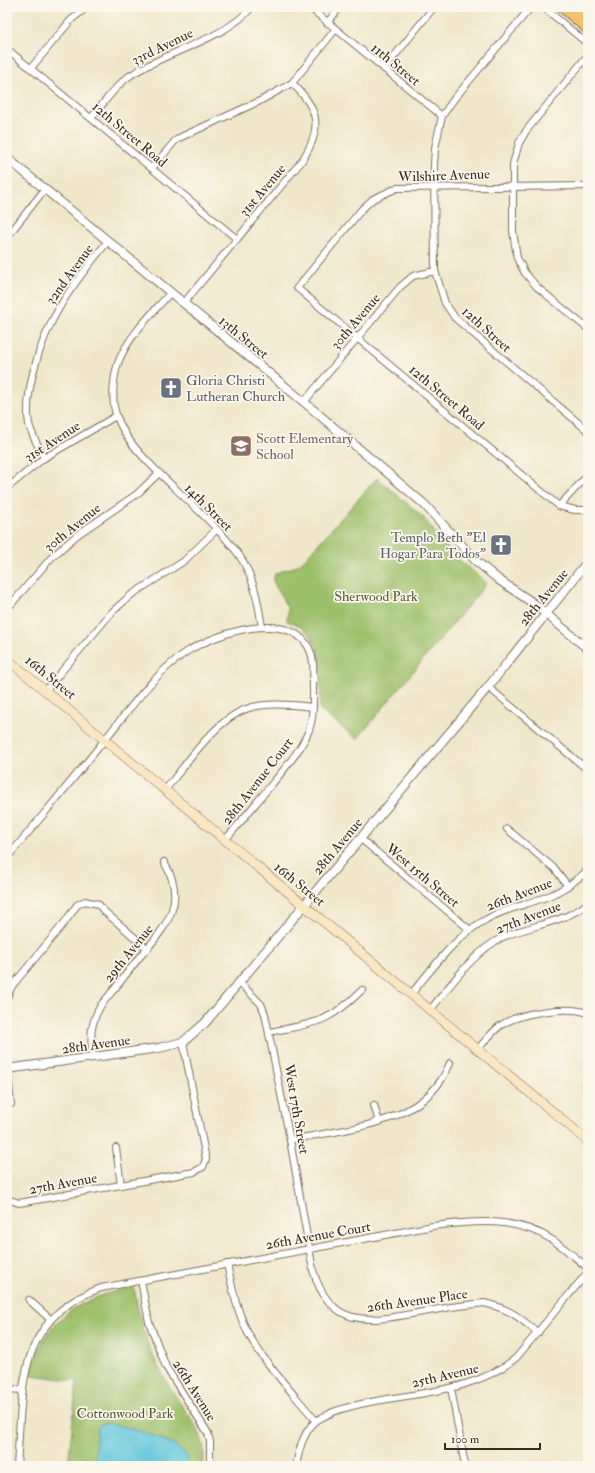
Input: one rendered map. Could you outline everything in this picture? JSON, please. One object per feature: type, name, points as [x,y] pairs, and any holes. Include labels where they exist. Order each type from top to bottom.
[{"type":"main road","points":[[562,7],[588,29]]},
{"type":"main road","points":[[574,7],[582,13],[585,12]]},
{"type":"main road","name":"16th Street","points":[[7,659],[581,1135]]},
{"type":"street","points":[[31,68],[71,20],[87,7]]},
{"type":"street","name":"33rd Avenue","points":[[91,118],[126,78],[142,68],[236,23],[252,7]]},
{"type":"street","points":[[309,7],[328,23],[340,7]]},
{"type":"street","points":[[384,69],[434,7]]},
{"type":"street","points":[[442,116],[454,99],[531,7]]},
{"type":"street","points":[[543,7],[588,44]]},
{"type":"street","name":"11th Street","points":[[328,23],[442,116]]},
{"type":"street","points":[[152,168],[175,141],[181,137],[260,101],[292,83],[336,30]]},
{"type":"street","name":"12th Street Road","points":[[7,49],[237,239]]},
{"type":"street","points":[[588,55],[526,131],[516,153],[513,185],[515,250],[525,273],[537,287],[588,329]]},
{"type":"street","name":"31st Avenue","points":[[183,304],[301,162],[310,148],[315,132],[314,113],[308,101],[292,83]]},
{"type":"street","name":"12th Street","points":[[442,116],[435,148],[435,271],[442,297],[455,318],[588,431]]},
{"type":"street","name":"13th Street","points":[[7,158],[304,402],[424,504],[476,561],[546,614],[588,649]]},
{"type":"street","name":"Wilshire Avenue","points":[[297,288],[347,227],[373,199],[397,188],[513,185],[588,186]]},
{"type":"street","points":[[7,237],[45,189]]},
{"type":"street","name":"32nd Avenue","points":[[44,458],[30,430],[27,408],[29,388],[35,364],[55,312],[77,279],[108,241]]},
{"type":"street","name":"30th Avenue","points":[[304,402],[406,281],[413,276],[435,271]]},
{"type":"street","name":"12th Street Road","points":[[297,288],[559,506],[575,510],[588,510]]},
{"type":"street","points":[[116,416],[114,395],[118,363],[134,336],[170,293]]},
{"type":"street","name":"31st Avenue","points":[[7,488],[44,458],[116,416]]},
{"type":"street","name":"14th Street","points":[[116,416],[137,450],[239,555],[248,570],[256,589],[262,627]]},
{"type":"street","name":"30th Avenue","points":[[7,609],[51,558],[77,535],[137,494],[159,473]]},
{"type":"street","points":[[559,506],[588,474]]},
{"type":"street","points":[[45,691],[112,612],[131,595],[184,561],[216,530]]},
{"type":"street","name":"28th Avenue","points":[[7,1068],[93,1058],[159,1048],[183,1042],[205,1023],[488,687],[588,561]]},
{"type":"street","points":[[7,858],[162,673],[188,651],[210,639],[226,633],[262,627]]},
{"type":"street","name":"28th Avenue Court","points":[[225,840],[302,746],[310,729],[313,707],[313,661],[309,648],[302,638],[292,632],[262,627]]},
{"type":"street","points":[[488,687],[588,770]]},
{"type":"street","points":[[165,790],[217,728],[236,714],[246,709],[263,706],[313,707]]},
{"type":"street","points":[[507,829],[555,869],[568,886]]},
{"type":"street","name":"West 15th Street","points":[[360,839],[469,929]]},
{"type":"street","name":"29th Avenue","points":[[93,1058],[90,1038],[94,1018],[101,1005],[164,928],[172,911],[175,894],[174,885],[170,872],[164,862]]},
{"type":"street","name":"26th Avenue","points":[[411,994],[459,938],[469,929],[496,914],[520,904],[544,898],[568,886],[588,870]]},
{"type":"street","points":[[7,996],[12,986],[65,922],[77,905],[85,902],[98,904],[105,912],[148,948]]},
{"type":"street","name":"27th Avenue","points":[[430,1010],[466,967],[480,953],[491,945],[527,928],[556,920],[587,906]]},
{"type":"street","name":"West 17th Street","points":[[240,983],[261,1004],[270,1032],[309,1249]]},
{"type":"street","points":[[270,1032],[312,1024],[324,1020],[345,1007],[362,990]]},
{"type":"street","points":[[478,1049],[492,1033],[505,1023],[517,1018],[566,1009],[588,1013]]},
{"type":"street","name":"27th Avenue","points":[[8,1199],[19,1203],[194,1172],[203,1167],[206,1159],[183,1042]]},
{"type":"street","points":[[290,1140],[379,1122],[406,1112],[425,1099],[445,1077],[450,1063]]},
{"type":"street","points":[[7,1068],[11,1104]]},
{"type":"street","points":[[374,1105],[379,1122]]},
{"type":"street","points":[[116,1148],[121,1185]]},
{"type":"street","name":"26th Avenue Court","points":[[17,1466],[23,1390],[30,1356],[37,1338],[50,1319],[65,1306],[85,1293],[101,1288],[227,1264],[433,1226],[473,1221],[491,1221],[515,1225],[535,1232],[553,1241],[588,1268]]},
{"type":"street","name":"26th Avenue Place","points":[[309,1249],[317,1282],[326,1299],[345,1314],[353,1318],[362,1320],[387,1319],[449,1307],[484,1303],[502,1307],[513,1312],[538,1333]]},
{"type":"street","points":[[227,1264],[236,1304],[246,1330],[258,1348],[316,1421],[300,1446],[296,1466]]},
{"type":"street","name":"25th Avenue","points":[[316,1421],[341,1409],[450,1388],[484,1379],[504,1368],[516,1358],[588,1272]]},
{"type":"street","name":"26th Avenue","points":[[141,1281],[149,1322],[166,1367],[208,1434],[210,1442],[210,1466]]},
{"type":"street","points":[[28,1300],[50,1319]]},
{"type":"street","points":[[7,1388],[23,1390]]},
{"type":"street","points":[[450,1388],[465,1466]]},
{"type":"green space","name":"Sherwood Park","points":[[377,478],[423,517],[453,555],[487,583],[357,739],[320,710],[321,684],[319,657],[315,645],[309,635],[300,627],[287,621],[288,609],[273,581],[275,574],[296,566],[303,561]]},
{"type":"green space","name":"Cottonwood Park","points":[[134,1287],[142,1324],[157,1365],[176,1397],[193,1421],[201,1437],[204,1455],[203,1466],[68,1466],[77,1381],[31,1375],[36,1355],[44,1339],[67,1313],[81,1304],[98,1297],[115,1291]]},
{"type":"water","points":[[106,1423],[126,1427],[163,1440],[182,1451],[188,1458],[184,1466],[94,1466],[97,1429],[101,1424]]},
{"type":"place","name":"Gloria Christi Lutheran Church","points":[[171,388]]},
{"type":"place","name":"Scott Elementary School","points":[[241,446]]},
{"type":"place","name":"Templo Beth \"El Hogar Para Todos\"","points":[[501,545]]}]
